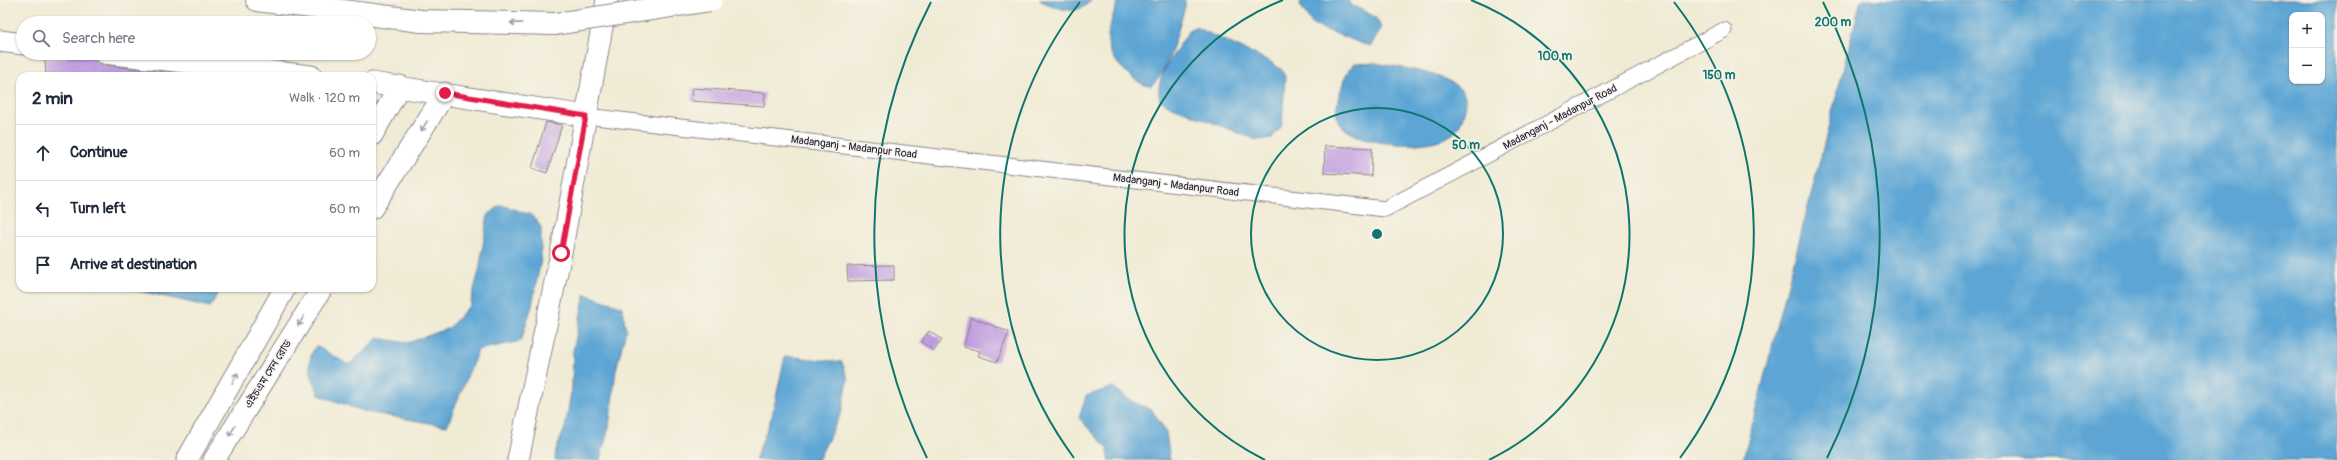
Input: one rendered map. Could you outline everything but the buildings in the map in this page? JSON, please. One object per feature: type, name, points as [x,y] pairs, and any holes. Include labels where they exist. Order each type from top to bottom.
[{"type":"main road","points":[[257,0],[421,21],[555,24],[711,0]]},
{"type":"main road","points":[[518,460],[561,253],[607,0]]},
{"type":"main road","points":[[0,42],[16,43]]},
{"type":"main road","points":[[167,60],[275,72]]},
{"type":"main road","points":[[376,83],[586,116]]},
{"type":"main road","points":[[376,128],[400,86]]},
{"type":"main road","points":[[376,202],[445,93]]},
{"type":"main road","points":[[187,460],[284,292]]},
{"type":"main road","name":"এইচএম সেন রোড","points":[[214,460],[319,292]]},
{"type":"street","name":"Madanganj - Madanpur Road","points":[[586,116],[1385,209],[1724,30]]},
{"type":"water","points":[[1039,0],[1091,0],[1080,9],[1066,10]]},
{"type":"water","points":[[1118,0],[1185,0],[1185,7],[1168,61],[1157,80],[1151,86],[1141,83],[1127,73],[1112,55],[1108,39],[1111,22]]},
{"type":"water","points":[[1301,0],[1348,0],[1349,3],[1375,17],[1381,27],[1371,46],[1363,44],[1313,25],[1300,5]]},
{"type":"water","points":[[1861,0],[2337,0],[2337,460],[1743,460]]},
{"type":"water","points":[[1195,27],[1271,62],[1282,70],[1285,77],[1282,125],[1272,138],[1257,140],[1170,106],[1160,100],[1160,83],[1167,65],[1188,32]]},
{"type":"water","points":[[1375,63],[1416,70],[1447,80],[1458,87],[1465,97],[1465,108],[1458,129],[1446,138],[1432,142],[1398,144],[1364,138],[1341,125],[1337,117],[1336,108],[1347,73],[1354,64]]},
{"type":"water","points":[[501,205],[532,215],[541,227],[541,259],[532,306],[521,341],[478,350],[447,426],[366,412],[319,395],[310,370],[310,358],[316,346],[349,365],[378,338],[408,343],[449,328],[470,305],[479,271],[488,214]]},
{"type":"water","points":[[144,292],[219,292],[210,307]]},
{"type":"water","points":[[585,294],[622,307],[626,330],[616,370],[609,427],[600,460],[555,460],[556,450],[565,428],[572,387],[573,351]]},
{"type":"water","points":[[785,356],[842,362],[848,379],[842,411],[818,460],[755,460],[772,416]]},
{"type":"water","points":[[1113,387],[1131,401],[1152,410],[1166,432],[1170,460],[1108,460],[1108,449],[1079,418],[1086,396]]},
{"type":"route","points":[[445,93],[586,116],[561,253]]}]
